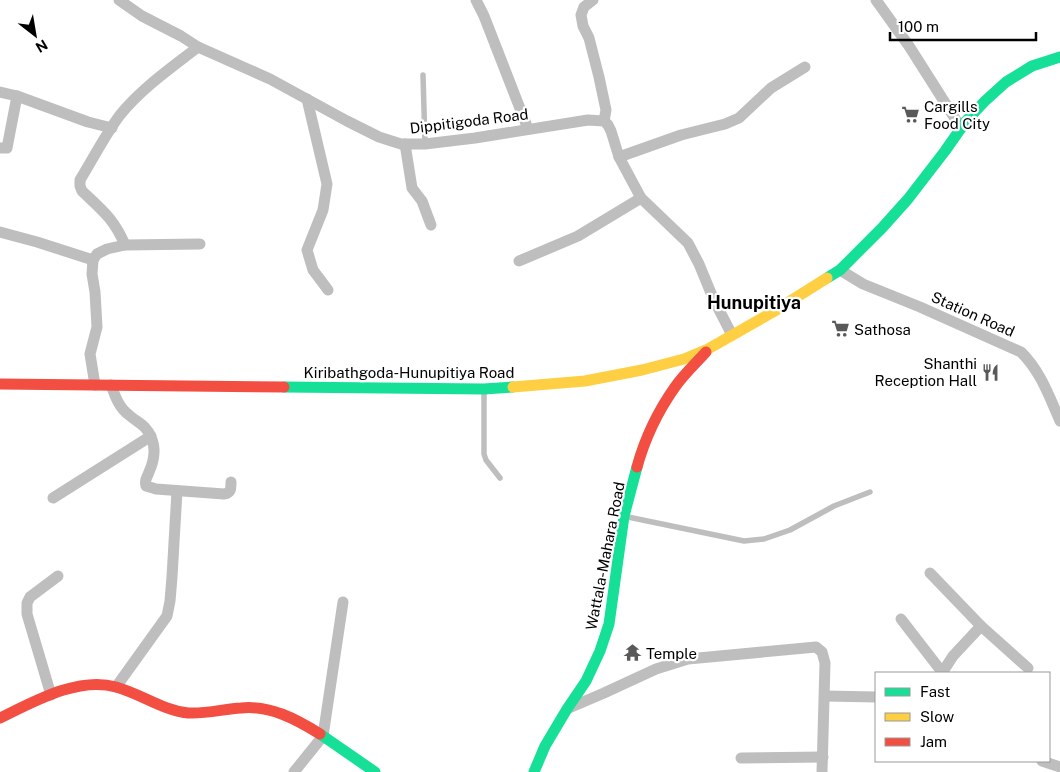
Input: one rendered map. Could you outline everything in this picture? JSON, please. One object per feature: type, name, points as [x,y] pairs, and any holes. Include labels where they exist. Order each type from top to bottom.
[{"type":"main road","name":"Kiribathgoda-Hunupitiya Road","points":[[0,384],[484,390],[585,381],[642,370],[684,359],[708,349],[773,312],[840,270],[908,199],[966,121],[985,101],[1006,82],[1032,66],[1060,57]]},
{"type":"main road","name":"Wattala-Mahara Road","points":[[534,772],[545,746],[586,681],[600,651],[609,624],[624,516],[643,446],[658,413],[676,386],[708,349]]},
{"type":"main road","points":[[0,718],[51,695],[74,687],[87,685],[116,687],[170,709],[185,713],[238,707],[254,707],[272,711],[287,716],[323,736],[375,772]]},
{"type":"street","name":"Dippitigoda Road","points":[[119,0],[142,16],[198,47],[270,79],[379,137],[401,144],[425,144],[475,138],[588,120],[604,121]]},
{"type":"street","points":[[476,0],[528,129]]},
{"type":"street","points":[[593,0],[584,7],[581,16],[583,26],[589,38],[605,102],[606,113],[604,121],[611,131],[619,158],[641,198],[688,243],[732,335]]},
{"type":"street","points":[[876,0],[909,46],[961,128]]},
{"type":"street","points":[[125,245],[119,231],[109,217],[82,191],[80,180],[120,115],[154,82],[198,47]]},
{"type":"street","points":[[619,158],[681,135],[725,124],[738,118],[771,88],[805,67]]},
{"type":"street","points":[[0,92],[17,96],[88,122],[112,128]]},
{"type":"street","points":[[0,148],[7,148],[17,96]]},
{"type":"street","points":[[307,99],[327,184],[323,210],[307,250],[313,270],[328,290]]},
{"type":"street","points":[[405,144],[412,188],[422,201],[431,225]]},
{"type":"street","points":[[519,261],[578,236],[641,198]]},
{"type":"street","points":[[0,232],[93,260]]},
{"type":"street","points":[[95,385],[90,354],[97,327],[92,274],[93,260],[97,254],[107,249],[125,245],[200,244]]},
{"type":"street","name":"Station Road","points":[[840,270],[863,284],[1021,352],[1032,362],[1041,377],[1060,421]]},
{"type":"street","points":[[111,385],[122,408],[128,415],[145,427],[154,444],[153,458],[149,473],[145,479],[146,486],[156,490],[228,493],[231,482]]},
{"type":"street","points":[[52,498],[151,436]]},
{"type":"street","points":[[116,687],[167,616],[172,577],[176,491]]},
{"type":"street","points":[[930,573],[981,626],[1028,668]]},
{"type":"street","points":[[51,695],[27,614],[27,603],[30,597],[58,576]]},
{"type":"street","points":[[294,772],[323,736],[343,602]]},
{"type":"street","points":[[902,619],[941,672]]},
{"type":"street","points":[[943,672],[953,656],[981,626]]},
{"type":"street","points":[[567,709],[656,669],[688,659],[816,647],[822,652],[825,663],[822,772]]},
{"type":"street","points":[[824,696],[875,697]]},
{"type":"street","points":[[741,758],[823,757]]},
{"type":"street","points":[[1045,762],[1060,767]]},
{"type":"lane","points":[[423,75],[425,144]]},
{"type":"lane","points":[[484,390],[484,454],[486,460],[500,478]]},
{"type":"lane","points":[[624,516],[744,541],[764,539],[790,530],[834,506],[870,492]]},
{"type":"traffic: fast","points":[[827,278],[840,270],[908,199],[966,121],[985,101],[1006,82],[1032,66],[1060,57]]},
{"type":"traffic: fast","points":[[284,387],[484,389],[513,387]]},
{"type":"traffic: fast","points":[[534,772],[545,746],[586,681],[600,651],[609,624],[624,516],[637,467]]},
{"type":"traffic: fast","points":[[320,734],[375,772]]},
{"type":"traffic: slow","points":[[513,387],[585,381],[642,370],[684,359],[708,349],[773,312],[827,278]]},
{"type":"traffic: jam","points":[[637,467],[648,435],[663,406],[686,373],[706,352]]},
{"type":"traffic: jam","points":[[0,384],[284,387]]},
{"type":"traffic: jam","points":[[0,718],[56,692],[86,685],[101,685],[116,687],[169,709],[188,713],[252,708],[272,711],[292,718],[320,734]]},
{"type":"place","name":"Cargills Food City","points":[[910,115]]},
{"type":"place","name":"Sathosa","points":[[840,329]]},
{"type":"place","name":"Shanthi Reception Hall","points":[[991,372]]},
{"type":"place","name":"Temple","points":[[632,653]]},
{"type":"district","name":"Hunupitiya","points":[[754,302]]}]
